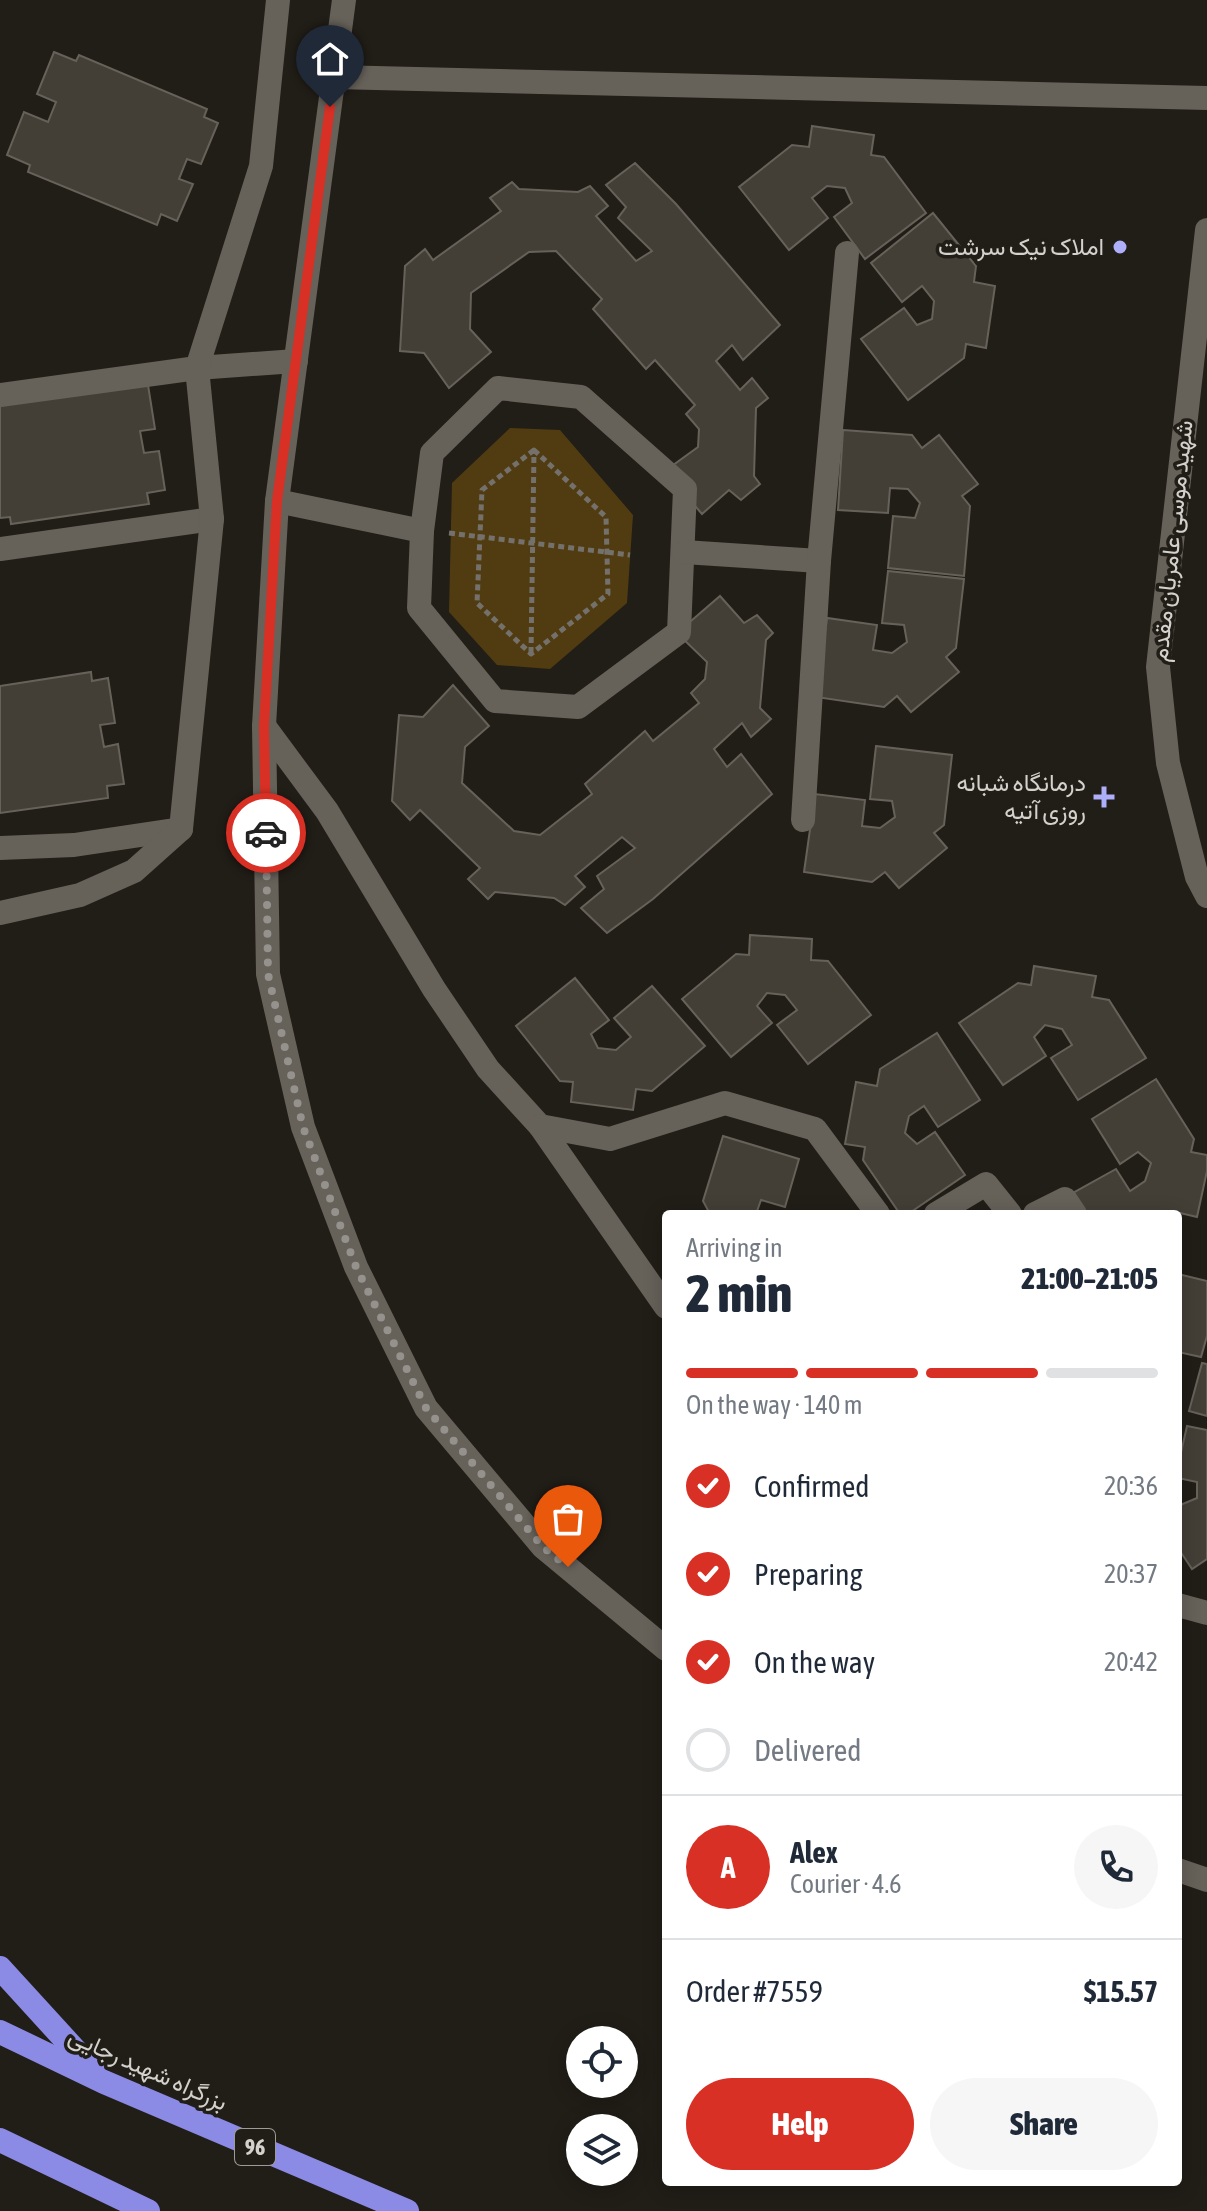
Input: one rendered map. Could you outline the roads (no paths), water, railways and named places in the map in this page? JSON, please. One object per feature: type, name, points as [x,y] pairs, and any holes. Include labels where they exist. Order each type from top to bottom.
[{"type":"highway","points":[[0,1968],[104,2082]]},
{"type":"highway","name":"بزرگراه شهید رجایی","points":[[0,2032],[104,2082],[407,2211]]},
{"type":"highway","points":[[0,2140],[148,2211]]},
{"type":"street","points":[[0,913],[80,895],[134,871],[181,829],[212,519],[197,368],[261,166],[278,0]]},
{"type":"street","points":[[344,0],[277,501],[264,726],[268,974],[303,1127],[356,1267],[426,1408],[543,1547],[662,1646]]},
{"type":"street","points":[[334,77],[1207,98]]},
{"type":"street","name":"شهید موسی عامریان مقدم","points":[[1207,230],[1158,667],[1168,763],[1197,877],[1207,896]]},
{"type":"street","points":[[803,820],[819,561],[847,253]]},
{"type":"street","points":[[0,395],[197,368],[296,361]]},
{"type":"street","points":[[498,388],[581,397],[685,489],[679,632],[578,707],[495,701],[419,608],[422,531],[432,453],[498,388]]},
{"type":"street","points":[[277,501],[422,531]]},
{"type":"street","points":[[0,549],[212,519]]},
{"type":"street","points":[[684,552],[819,561]]},
{"type":"street","points":[[264,726],[327,811],[434,989],[488,1069],[540,1126],[662,1301]]},
{"type":"street","points":[[0,848],[74,845],[181,829]]},
{"type":"street","points":[[540,1126],[610,1139],[725,1103],[815,1129],[875,1210]]},
{"type":"street","points":[[943,1210],[986,1184],[1007,1210]]},
{"type":"street","points":[[1043,1210],[1065,1199],[1072,1210]]},
{"type":"street","points":[[1182,1606],[1207,1613]]},
{"type":"street","points":[[1182,1871],[1207,1880]]},
{"type":"place","name":"املاک نیک سرشت","points":[[1120,247]]},
{"type":"place","name":"درمانگاه شبانه روزی آتیه","points":[[1104,797]]}]
